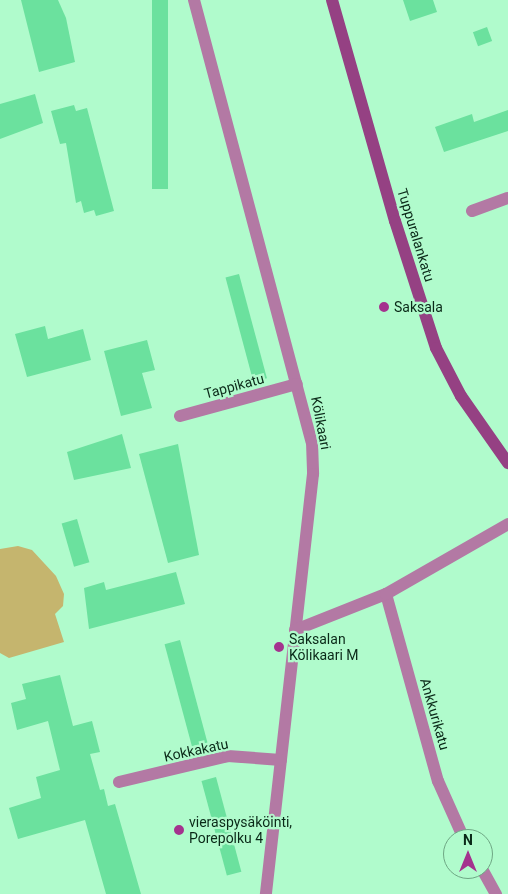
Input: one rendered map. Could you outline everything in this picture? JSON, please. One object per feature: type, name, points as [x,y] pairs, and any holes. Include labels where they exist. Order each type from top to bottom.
[{"type":"street","name":"Kölikaari","points":[[194,0],[312,442],[313,474],[294,630],[266,894]]},
{"type":"street","name":"Tuppuralankatu","points":[[332,0],[395,221],[436,348],[462,396],[508,463]]},
{"type":"street","points":[[472,211],[508,198]]},
{"type":"street","name":"Tappikatu","points":[[180,416],[297,384]]},
{"type":"street","points":[[294,630],[386,594],[508,524]]},
{"type":"street","name":"Ankkurikatu","points":[[386,594],[438,781],[460,829]]},
{"type":"street","name":"Kokkakatu","points":[[119,782],[228,756],[281,760]]},
{"type":"street","points":[[488,879],[496,894]]},
{"type":"shaded area","points":[[18,546],[32,550],[56,576],[64,594],[63,606],[55,614],[64,642],[9,658],[0,653],[0,549]]},
{"type":"building","points":[[21,0],[58,0],[66,18],[75,62],[39,72]]},
{"type":"building","points":[[152,0],[168,0],[168,189],[152,189]]},
{"type":"building","points":[[403,0],[433,0],[437,12],[410,21]]},
{"type":"building","points":[[487,27],[492,41],[478,46],[473,32]]},
{"type":"building","points":[[35,94],[43,123],[0,139],[0,104]]},
{"type":"building","points":[[74,105],[76,111],[87,108],[114,211],[96,216],[94,210],[84,213],[81,201],[76,203],[66,143],[60,144],[51,111]]},
{"type":"building","points":[[508,110],[508,131],[444,152],[435,127],[472,114],[474,122]]},
{"type":"building","points":[[239,274],[267,378],[253,382],[225,278]]},
{"type":"building","points":[[45,326],[48,339],[83,329],[91,360],[27,377],[15,334]]},
{"type":"building","points":[[147,340],[155,370],[142,373],[152,408],[121,416],[104,351]]},
{"type":"building","points":[[122,434],[131,468],[74,480],[67,452]]},
{"type":"building","points":[[178,444],[199,555],[168,563],[139,454]]},
{"type":"building","points":[[77,519],[89,562],[74,567],[62,523]]},
{"type":"building","points":[[176,572],[185,604],[89,629],[84,588],[104,582],[106,590]]},
{"type":"building","points":[[180,640],[207,742],[192,747],[165,644]]},
{"type":"building","points":[[60,675],[73,726],[92,721],[100,752],[90,754],[100,790],[104,789],[108,806],[115,804],[141,894],[106,894],[85,820],[18,839],[9,808],[41,798],[36,777],[60,770],[48,721],[17,730],[11,703],[26,699],[22,684]]},
{"type":"building","points":[[216,777],[241,872],[227,876],[202,781]]},
{"type":"place","name":"Saksala","points":[[384,307]]},
{"type":"place","name":"Saksalan Kölikaari M","points":[[279,647]]},
{"type":"place","name":"vieraspysäköinti, Porepolku 4","points":[[179,830]]}]
